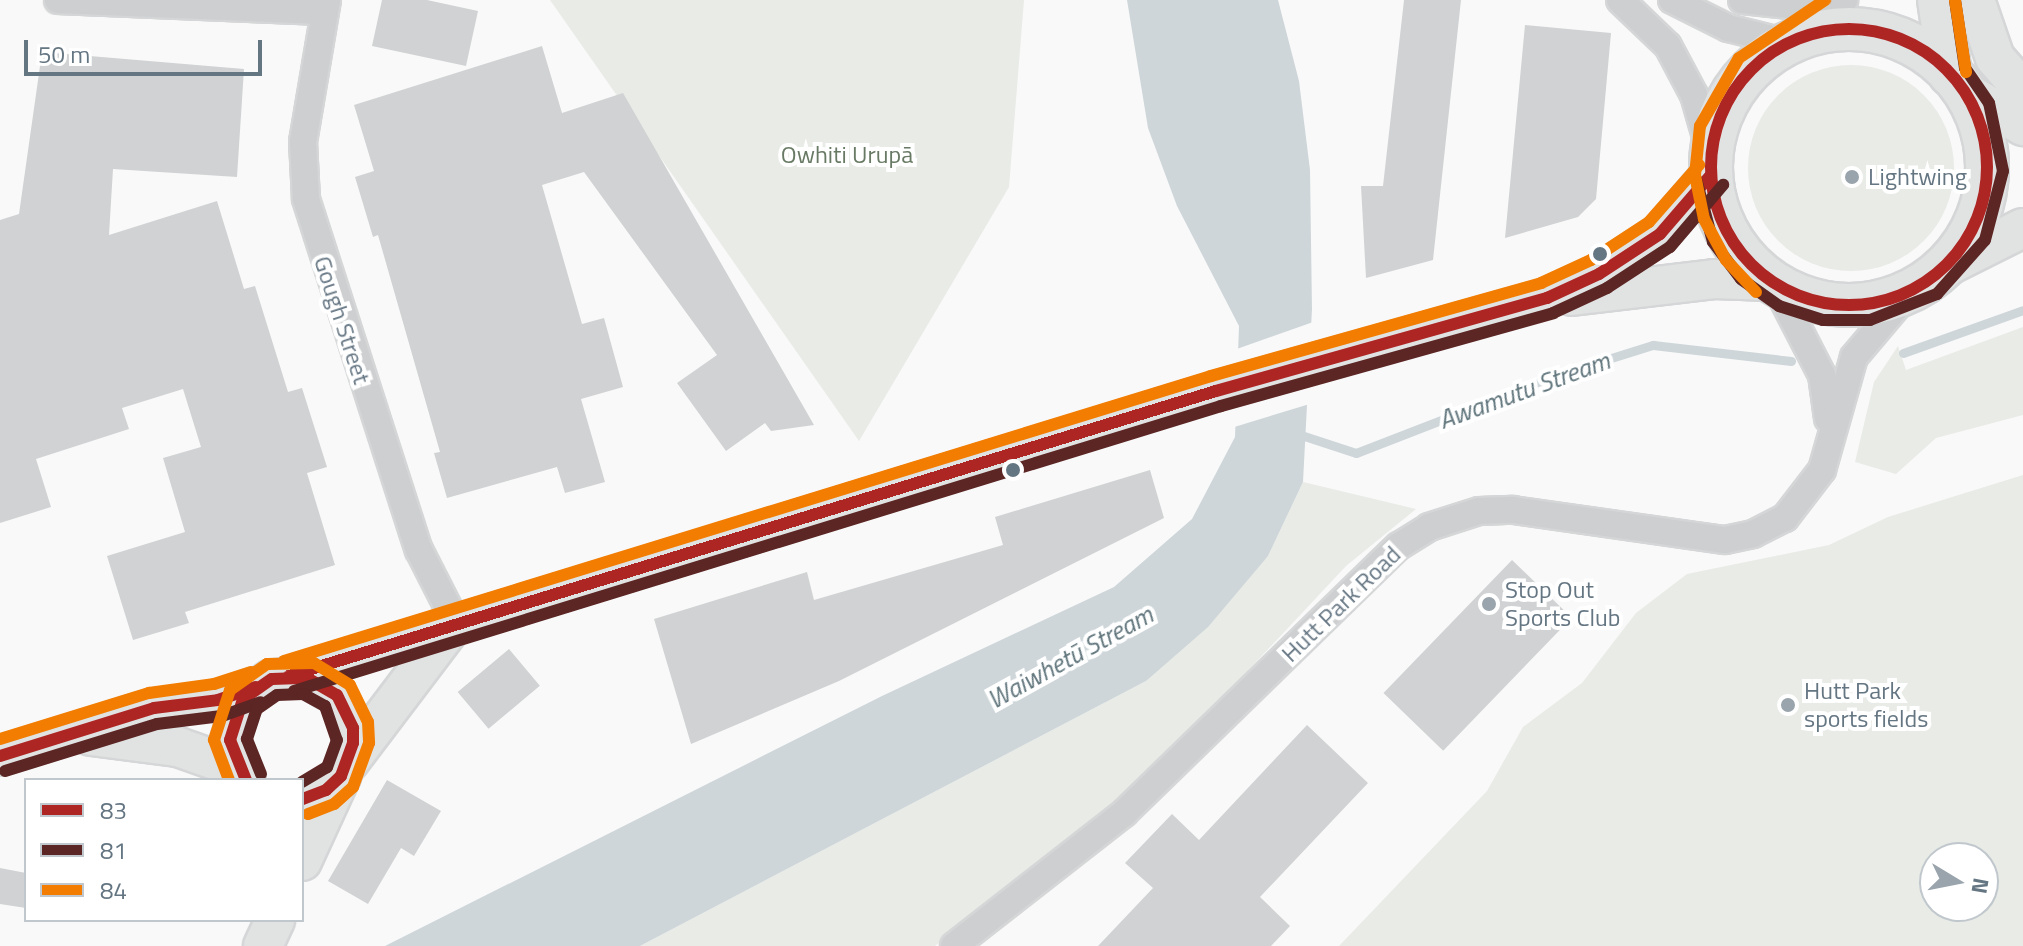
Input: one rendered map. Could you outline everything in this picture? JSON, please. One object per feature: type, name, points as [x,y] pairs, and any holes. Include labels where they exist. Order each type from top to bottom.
[{"type":"main road","points":[[0,756],[154,708],[218,700],[1216,391],[1547,298],[1599,274],[1660,234],[1711,164],[1724,109],[1736,89],[1758,63],[1798,39],[1847,0]]},
{"type":"main road","points":[[1939,0],[1957,82],[1981,129],[1985,191],[1971,232],[1945,267]]},
{"type":"main road","points":[[1975,0],[1995,58],[2023,90]]},
{"type":"main road","points":[[1798,39],[1832,30],[1879,32],[1918,47],[1957,82],[2023,126]]},
{"type":"main road","points":[[1711,164],[1727,234],[1771,283]]},
{"type":"main road","points":[[1547,298],[1714,279],[1771,283],[1805,299],[1846,306],[1909,292],[1945,267],[2023,228]]},
{"type":"main road","points":[[304,798],[326,790],[345,769],[454,626]]},
{"type":"main road","points":[[244,778],[232,755],[231,726],[243,699],[273,682],[323,684],[337,695],[353,728],[345,769],[304,857]]},
{"type":"main road","points":[[76,734],[178,747],[226,764],[244,778]]},
{"type":"main road","points":[[261,922],[262,946]]},
{"type":"main road","points":[[262,946],[274,922]]},
{"type":"street","points":[[58,0],[326,5]]},
{"type":"street","points":[[1620,0],[1649,23],[1676,59],[1694,95],[1711,164]]},
{"type":"street","points":[[1672,0],[1728,28],[1798,39]]},
{"type":"street","points":[[1742,0],[1808,7],[1847,0]]},
{"type":"street","name":"Gough Street","points":[[326,5],[303,142],[306,199],[419,550],[454,626]]},
{"type":"street","name":"Hutt Park Road","points":[[1771,283],[1822,375],[1828,451]]},
{"type":"street","name":"Hutt Park Road","points":[[954,946],[1124,813],[1399,546],[1429,527],[1467,514],[1513,510],[1696,539],[1741,537],[1770,527],[1795,508],[1816,483],[1828,451],[1850,365],[1909,292]]},
{"type":"green space","name":"Owhiti Urupā","points":[[550,0],[1024,0],[1009,187],[859,441]]},
{"type":"green space","points":[[1851,65],[1891,73],[1924,95],[1946,128],[1954,168],[1946,208],[1924,241],[1891,263],[1851,271],[1811,263],[1778,241],[1756,208],[1748,168],[1756,128],[1778,95],[1811,73]]},
{"type":"green space","points":[[2023,327],[2023,415],[1936,438],[1896,474],[1855,462],[1874,382],[1898,346],[1906,370]]},
{"type":"green space","name":"Hutt Park sports fields","points":[[2023,475],[2023,946],[1339,946],[1487,791],[1523,727],[1582,683],[1636,613],[1687,574],[1829,545],[1888,517]]},
{"type":"green space","points":[[1303,482],[1416,509],[1346,566],[1230,690],[1091,823],[935,946],[640,946],[1146,681],[1268,556]]},
{"type":"water","name":"Waiwhetū Stream","points":[[1127,0],[1278,0],[1299,81],[1310,170],[1312,309],[1303,482],[1268,556],[1208,627],[1146,681],[640,946],[385,946],[882,696],[1114,587],[1192,519],[1235,437],[1239,326],[1177,206],[1148,128]]},
{"type":"pier","points":[[1316,321],[1313,403],[1231,428],[1234,350]]},
{"type":"building","points":[[382,0],[427,0],[478,11],[466,66],[372,46]]},
{"type":"building","points":[[1404,0],[1461,0],[1433,260],[1366,278],[1361,186],[1383,186]]},
{"type":"building","points":[[1525,25],[1611,33],[1596,199],[1578,217],[1505,238]]},
{"type":"building","points":[[542,46],[562,113],[623,93],[814,425],[771,431],[765,423],[726,451],[677,383],[717,355],[584,172],[542,185],[582,324],[604,318],[623,387],[581,399],[605,482],[565,493],[557,467],[447,498],[434,453],[440,452],[378,235],[373,237],[355,177],[374,171],[354,105]]},
{"type":"building","points":[[42,52],[244,69],[237,177],[113,169],[109,235],[217,201],[244,289],[255,286],[288,392],[302,388],[327,467],[307,473],[335,565],[185,612],[189,623],[133,640],[107,556],[185,532],[163,458],[201,447],[183,389],[122,408],[129,429],[36,459],[51,507],[0,523],[0,220],[19,214]]},
{"type":"building","points":[[1150,470],[1164,518],[839,681],[691,744],[654,619],[807,572],[814,600],[1003,545],[995,517]]},
{"type":"building","points":[[1512,560],[1572,618],[1443,751],[1383,693]]},
{"type":"building","points":[[509,649],[540,686],[489,729],[458,692]]},
{"type":"building","points":[[1307,725],[1368,783],[1260,897],[1290,926],[1271,946],[1098,946],[1153,888],[1125,863],[1172,814],[1199,840]]},
{"type":"building","points":[[387,780],[441,811],[414,856],[401,848],[368,904],[328,881]]},
{"type":"building","points":[[0,868],[24,873],[24,908],[0,904]]},
{"type":"waterway","name":"Awamutu Stream","points":[[1903,353],[2023,310]]},
{"type":"waterway","name":"Awamutu Stream","points":[[1298,434],[1356,453],[1557,375],[1653,345],[1791,361]]},
{"type":"transit line","name":"84","points":[[1756,292],[1726,260],[1704,219],[1695,175],[1700,126],[1739,58],[1825,0]]},
{"type":"transit line","name":"81","points":[[1696,179],[1713,242],[1741,279],[1779,306],[1823,320],[1870,320],[1937,294],[1985,240],[2003,171],[1989,103],[1965,68],[1955,0]]},
{"type":"transit line","name":"84","points":[[1955,0],[1966,72]]},
{"type":"transit line","name":"83","points":[[1849,29],[1889,35],[1914,45],[1936,60],[1956,80],[1971,102],[1981,127],[1987,167],[1981,207],[1971,232],[1956,254],[1936,274],[1914,289],[1889,299],[1849,305],[1809,299],[1784,289],[1762,274],[1742,254],[1727,232],[1717,207],[1711,167],[1717,127],[1727,102],[1742,80],[1762,60],[1784,45],[1809,35],[1849,29]]},
{"type":"transit line","name":"84","points":[[284,661],[1211,376],[1541,283],[1591,260],[1649,222],[1699,165]]},
{"type":"transit line","name":"83","points":[[289,676],[1216,391],[1547,298],[1599,274],[1660,234],[1711,175]]},
{"type":"transit line","name":"81","points":[[294,691],[1221,406],[1553,313],[1607,288],[1670,247],[1723,185]]},
{"type":"transit line","name":"84","points":[[228,778],[214,740],[230,690],[267,664],[314,663],[350,685],[368,722],[369,743],[353,787],[334,804],[308,814]]},
{"type":"transit line","name":"84","points":[[0,739],[149,693],[214,684],[251,672]]},
{"type":"transit line","name":"83","points":[[245,778],[230,740],[243,699],[272,679],[307,678],[337,695],[353,728],[353,743],[341,776],[326,790],[304,798]]},
{"type":"transit line","name":"83","points":[[0,756],[154,708],[218,700],[256,687]]},
{"type":"transit line","name":"81","points":[[261,774],[247,739],[257,709],[277,695],[303,694],[325,706],[337,740],[327,767],[304,781]]},
{"type":"transit line","name":"81","points":[[5,771],[157,724],[222,716],[261,702]]},
{"type":"place","name":"Lightwing","points":[[1852,177]]},
{"type":"place","name":"Stop Out Sports Club","points":[[1489,604]]},
{"type":"place","name":"Hutt Park sports fields","points":[[1788,705]]}]
